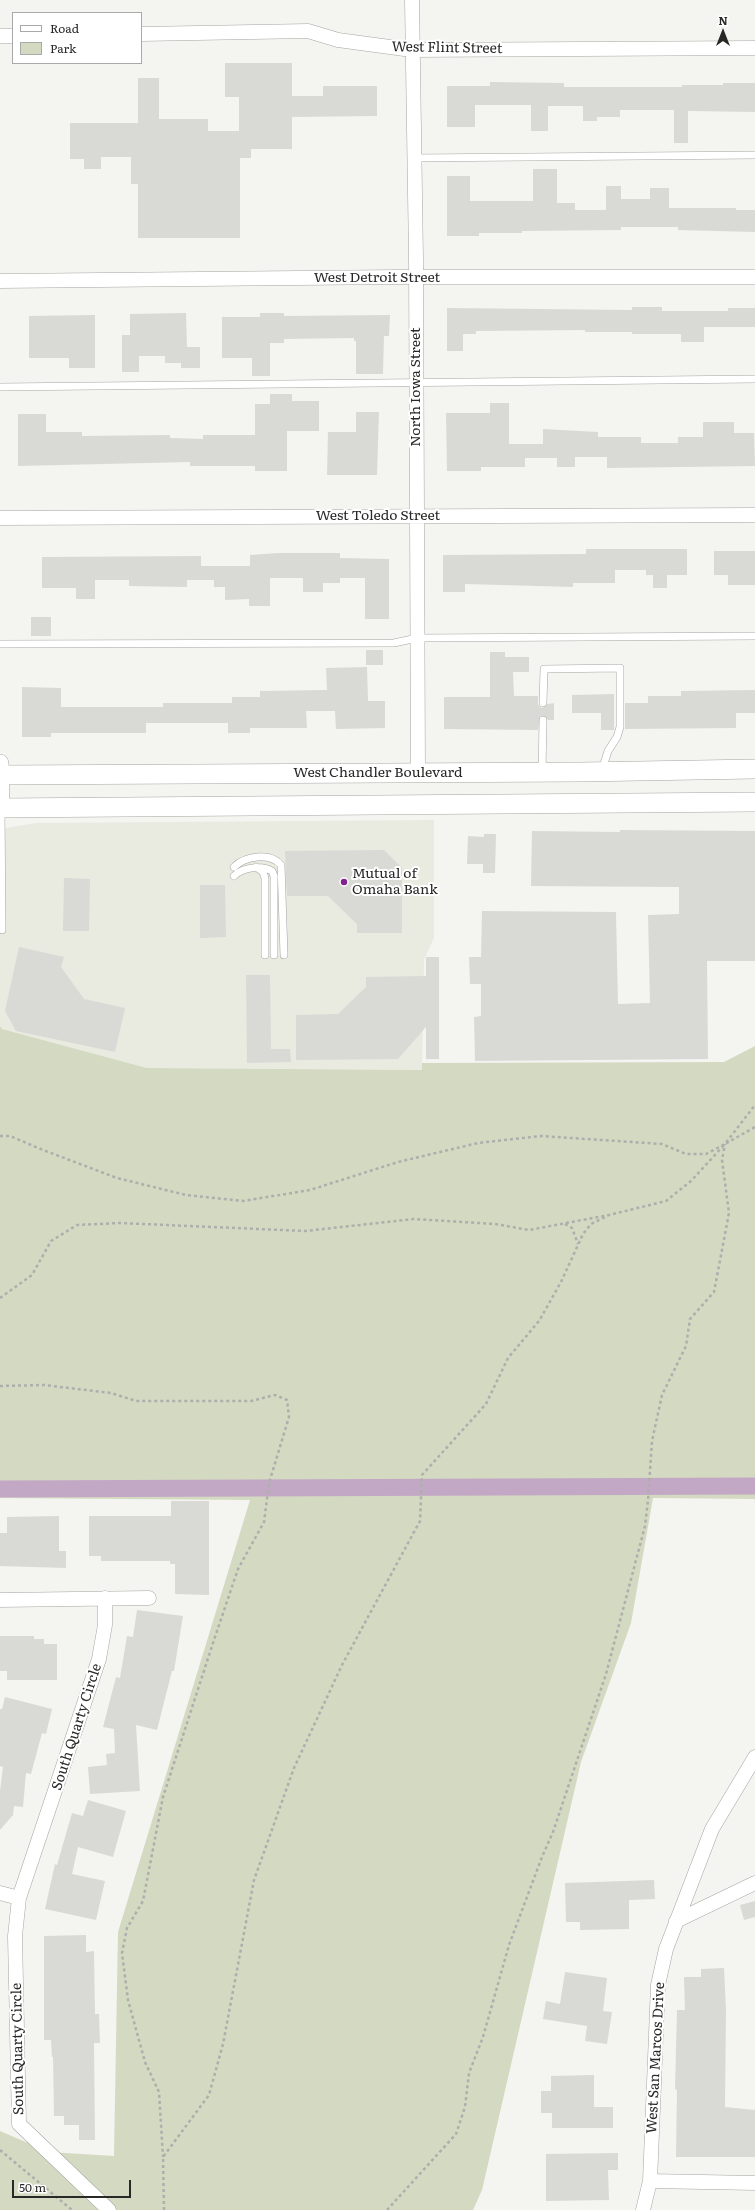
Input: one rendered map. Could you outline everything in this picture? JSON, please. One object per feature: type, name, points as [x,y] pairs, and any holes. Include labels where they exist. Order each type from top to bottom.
[{"type":"main road","name":"West Chandler Boulevard","points":[[0,775],[542,773],[755,769]]},
{"type":"main road","points":[[1,808],[755,802]]},
{"type":"street","name":"North Iowa Street","points":[[412,0],[416,277],[418,773]]},
{"type":"street","name":"West Flint Street","points":[[142,34],[308,31],[338,40],[412,50],[755,48]]},
{"type":"street","points":[[0,36],[12,36]]},
{"type":"street","name":"West Detroit Street","points":[[0,281],[416,277],[755,277]]},
{"type":"street","name":"West Toledo Street","points":[[0,518],[755,514]]},
{"type":"street","points":[[0,763],[1,808]]},
{"type":"street","name":"South Quarty Circle","points":[[105,1598],[105,1625],[99,1659],[19,1898],[15,1936],[19,2124],[109,2210]]},
{"type":"street","points":[[0,1600],[149,1598]]},
{"type":"street","name":"West San Marcos Drive","points":[[643,2210],[650,2181],[658,1985],[666,1949],[712,1829],[755,1757]]},
{"type":"street","points":[[676,1921],[755,1883]]},
{"type":"street","points":[[0,1893],[19,1898]]},
{"type":"street","points":[[650,2181],[755,2183]]},
{"type":"lane","points":[[414,158],[755,155]]},
{"type":"lane","points":[[0,386],[755,379]]},
{"type":"lane","points":[[0,644],[394,643],[417,638],[755,636]]},
{"type":"lane","points":[[543,704],[544,669],[620,668],[620,727],[617,737],[608,751],[601,772]]},
{"type":"lane","points":[[542,773],[543,720]]},
{"type":"lane","points":[[1,808],[2,930]]},
{"type":"lane","points":[[234,867],[239,862],[256,858],[270,857],[281,865],[284,955]]},
{"type":"lane","points":[[234,876],[239,871],[256,867],[266,867],[272,871],[274,876],[274,955]]},
{"type":"lane","points":[[256,867],[263,872],[265,878],[265,955]]},
{"type":"path","points":[[0,1298],[32,1275],[51,1241],[77,1226],[120,1223],[305,1231],[414,1219],[495,1224],[529,1230],[609,1215],[666,1201],[691,1180],[725,1144],[755,1105]]},
{"type":"path","points":[[0,1136],[10,1136],[42,1150],[117,1178],[186,1195],[243,1201],[310,1190],[398,1162],[478,1143],[541,1136],[662,1144],[686,1154],[706,1154],[755,1127]]},
{"type":"path","points":[[387,2210],[456,2134],[465,2107],[469,2073],[483,2037],[510,1945],[542,1857],[553,1832],[606,1674],[645,1526],[652,1441],[662,1395],[686,1346],[690,1319],[714,1292],[729,1213],[722,1160],[725,1144]]},
{"type":"path","points":[[163,2157],[209,2095],[223,2044],[254,1880],[294,1768],[342,1665],[420,1521],[422,1475],[486,1404],[508,1358],[539,1321],[561,1282],[578,1244],[591,1224],[609,1215]]},
{"type":"path","points":[[565,1223],[572,1228],[578,1244]]},
{"type":"path","points":[[0,1386],[44,1385],[111,1393],[136,1401],[251,1401],[275,1395],[287,1400],[289,1417],[269,1483],[264,1522],[238,1569],[166,1790],[143,1900],[127,1928],[122,1953],[128,2000],[145,2062],[159,2092],[163,2157],[164,2210]]},
{"type":"path","points":[[0,2150],[72,2210]]},
{"type":"shaded area","points":[[434,820],[434,938],[424,960],[422,1070],[147,1068],[2,1029],[0,1026],[0,829],[36,823]]},
{"type":"green space","points":[[0,1026],[2,1029],[147,1068],[422,1070],[422,1063],[724,1062],[755,1046],[755,1499],[653,1498],[631,1623],[581,1762],[482,2190],[473,2210],[0,2210],[0,2131],[49,2152],[114,2156],[118,1932],[250,1500],[0,1498]]},
{"type":"building","points":[[225,63],[292,63],[292,96],[323,96],[323,86],[377,86],[377,116],[292,117],[292,149],[251,149],[251,158],[240,158],[240,238],[138,238],[138,184],[131,184],[131,157],[101,157],[101,169],[84,169],[84,159],[70,159],[70,123],[138,123],[138,78],[159,78],[159,119],[208,119],[208,131],[239,131],[239,97],[225,97]]},
{"type":"building","points":[[490,82],[564,83],[564,87],[682,87],[682,85],[755,83],[755,112],[688,111],[688,143],[674,143],[674,110],[620,110],[620,117],[597,117],[597,121],[583,121],[583,106],[548,106],[548,131],[531,131],[531,105],[475,105],[475,127],[447,127],[447,86],[490,86]]},
{"type":"building","points":[[533,169],[557,169],[557,203],[575,203],[575,210],[606,210],[606,186],[621,186],[621,199],[650,199],[650,188],[669,188],[669,208],[736,208],[736,210],[755,210],[755,232],[678,230],[678,227],[621,227],[621,230],[522,231],[522,233],[479,233],[479,236],[447,236],[447,176],[470,176],[470,201],[533,201]]},
{"type":"building","points":[[632,307],[662,307],[662,311],[728,311],[728,308],[755,308],[755,327],[704,327],[704,342],[681,342],[681,334],[632,334],[632,332],[585,332],[585,330],[476,331],[476,334],[463,334],[463,351],[447,351],[447,308],[632,310]]},
{"type":"building","points":[[186,313],[187,347],[200,347],[200,368],[181,368],[181,363],[165,363],[165,356],[139,356],[139,372],[122,372],[122,335],[130,335],[130,314]]},
{"type":"building","points":[[260,313],[284,313],[284,316],[390,315],[389,336],[384,336],[383,374],[356,374],[356,341],[354,341],[354,338],[284,339],[284,343],[270,343],[270,376],[252,376],[252,358],[222,358],[222,317],[260,317]]},
{"type":"building","points":[[95,315],[95,368],[69,368],[69,358],[29,358],[29,316]]},
{"type":"building","points":[[270,394],[292,394],[292,401],[319,401],[319,431],[287,431],[287,471],[255,471],[255,466],[190,466],[190,462],[18,466],[18,414],[46,414],[46,432],[82,432],[82,436],[170,435],[170,438],[203,439],[203,435],[255,435],[255,404],[270,404]]},
{"type":"building","points":[[490,403],[509,403],[509,444],[543,444],[543,429],[598,432],[598,437],[641,437],[641,443],[678,443],[678,437],[703,437],[703,422],[734,422],[734,433],[754,433],[755,466],[607,468],[607,457],[575,457],[575,467],[557,467],[557,458],[525,458],[525,467],[481,467],[481,471],[447,471],[446,413],[490,413]]},
{"type":"building","points":[[356,412],[379,412],[377,475],[327,475],[328,432],[356,432]]},
{"type":"building","points":[[586,549],[687,549],[687,575],[667,575],[667,588],[653,588],[653,575],[646,575],[646,570],[615,570],[615,583],[573,583],[573,587],[465,584],[465,592],[443,592],[443,555],[586,554]]},
{"type":"building","points":[[714,551],[755,551],[755,585],[728,585],[728,575],[714,575]]},
{"type":"building","points":[[278,553],[340,553],[340,558],[389,559],[389,619],[365,619],[365,578],[340,578],[340,583],[323,583],[323,592],[303,592],[303,578],[270,578],[270,606],[249,606],[249,599],[225,600],[225,587],[214,587],[214,580],[187,580],[187,587],[129,586],[129,580],[95,580],[95,599],[76,599],[76,588],[42,588],[42,557],[201,556],[201,566],[250,566],[250,555]]},
{"type":"building","points":[[31,617],[51,617],[51,636],[31,636]]},
{"type":"building","points":[[366,650],[383,650],[383,665],[366,665]]},
{"type":"building","points":[[490,652],[505,652],[505,657],[529,657],[529,672],[513,672],[514,696],[538,696],[538,705],[542,708],[548,704],[554,703],[554,720],[548,720],[545,716],[540,716],[538,730],[444,729],[444,697],[490,697]]},
{"type":"building","points":[[367,667],[368,701],[385,701],[385,728],[336,729],[335,711],[306,711],[307,728],[250,728],[250,733],[228,733],[228,723],[146,723],[146,733],[51,733],[51,737],[22,737],[22,687],[61,688],[61,707],[163,707],[163,703],[232,703],[232,697],[260,697],[260,691],[327,690],[326,668]]},
{"type":"building","points":[[755,690],[755,713],[736,713],[736,728],[625,729],[625,703],[648,703],[648,696],[681,696],[681,691]]},
{"type":"building","points":[[614,694],[614,730],[601,730],[601,713],[572,713],[572,695]]},
{"type":"building","points":[[620,830],[755,831],[755,961],[707,961],[708,1059],[475,1061],[474,1017],[481,1016],[481,984],[470,984],[469,957],[481,957],[482,911],[616,912],[618,1004],[650,1003],[648,915],[679,914],[679,887],[531,886],[532,831],[620,832]]},
{"type":"building","points":[[484,834],[496,834],[495,873],[483,873],[483,864],[467,864],[468,836],[484,837]]},
{"type":"building","name":"Mutual of Omaha Bank","points":[[384,850],[402,868],[402,933],[357,933],[357,924],[328,896],[287,896],[285,851]]},
{"type":"building","points":[[64,878],[90,879],[89,931],[63,931]]},
{"type":"building","points":[[200,885],[225,885],[226,937],[200,938]]},
{"type":"building","points":[[19,947],[64,957],[61,967],[84,999],[125,1008],[115,1052],[16,1031],[5,1011]]},
{"type":"building","points":[[426,957],[439,957],[439,1059],[426,1059],[426,1027],[398,1059],[296,1060],[296,1015],[338,1014],[366,987],[366,977],[426,976]]},
{"type":"building","points":[[246,975],[270,975],[271,1049],[290,1049],[291,1062],[247,1063]]},
{"type":"building","points":[[171,1501],[209,1501],[209,1595],[175,1594],[175,1564],[170,1564],[170,1561],[101,1561],[101,1556],[89,1556],[89,1516],[171,1516]]},
{"type":"building","points":[[59,1516],[59,1551],[66,1551],[66,1568],[0,1566],[0,1533],[7,1533],[7,1517]]},
{"type":"building","points":[[137,1610],[183,1616],[174,1671],[172,1671],[157,1730],[136,1725],[140,1791],[90,1794],[88,1767],[107,1765],[106,1754],[115,1753],[114,1729],[103,1727],[116,1677],[120,1678],[127,1636],[133,1637]]},
{"type":"building","points":[[0,1636],[34,1636],[34,1639],[44,1639],[44,1644],[57,1644],[57,1680],[7,1680],[7,1671],[0,1671]]},
{"type":"building","points":[[5,1697],[52,1709],[46,1734],[42,1733],[31,1774],[26,1773],[23,1807],[14,1806],[13,1815],[0,1830],[0,1791],[3,1767],[0,1766],[0,1709],[2,1709]]},
{"type":"building","points":[[88,1800],[126,1811],[113,1857],[78,1847],[72,1874],[105,1881],[96,1920],[45,1909],[55,1864],[57,1865],[72,1813],[83,1816]]},
{"type":"building","points":[[654,1880],[655,1899],[629,1900],[629,1929],[580,1930],[580,1922],[566,1922],[565,1883]]},
{"type":"building","points":[[755,1901],[755,1917],[744,1920],[740,1905]]},
{"type":"building","points":[[86,1935],[86,1952],[94,1951],[95,2014],[99,2014],[100,2043],[94,2043],[95,2140],[79,2140],[79,2125],[64,2125],[64,2116],[54,2116],[53,2057],[51,2040],[44,2040],[44,1936]]},
{"type":"building","points":[[724,1968],[726,2010],[725,2107],[755,2110],[755,2157],[676,2157],[677,2090],[675,2089],[677,2010],[685,2010],[684,1977],[701,1977],[701,1969]]},
{"type":"building","points":[[565,1972],[607,1978],[603,2011],[612,2012],[607,2044],[585,2041],[587,2026],[543,2019],[546,2001],[560,2004]]},
{"type":"building","points":[[594,2075],[594,2107],[613,2107],[613,2128],[552,2128],[552,2113],[541,2113],[541,2091],[551,2091],[551,2076]]},
{"type":"building","points":[[618,2153],[618,2170],[608,2170],[609,2200],[546,2201],[546,2154]]},
{"type":"waterway","points":[[0,1489],[755,1486]]},
{"type":"place","name":"Mutual of Omaha Bank","points":[[344,882]]}]
